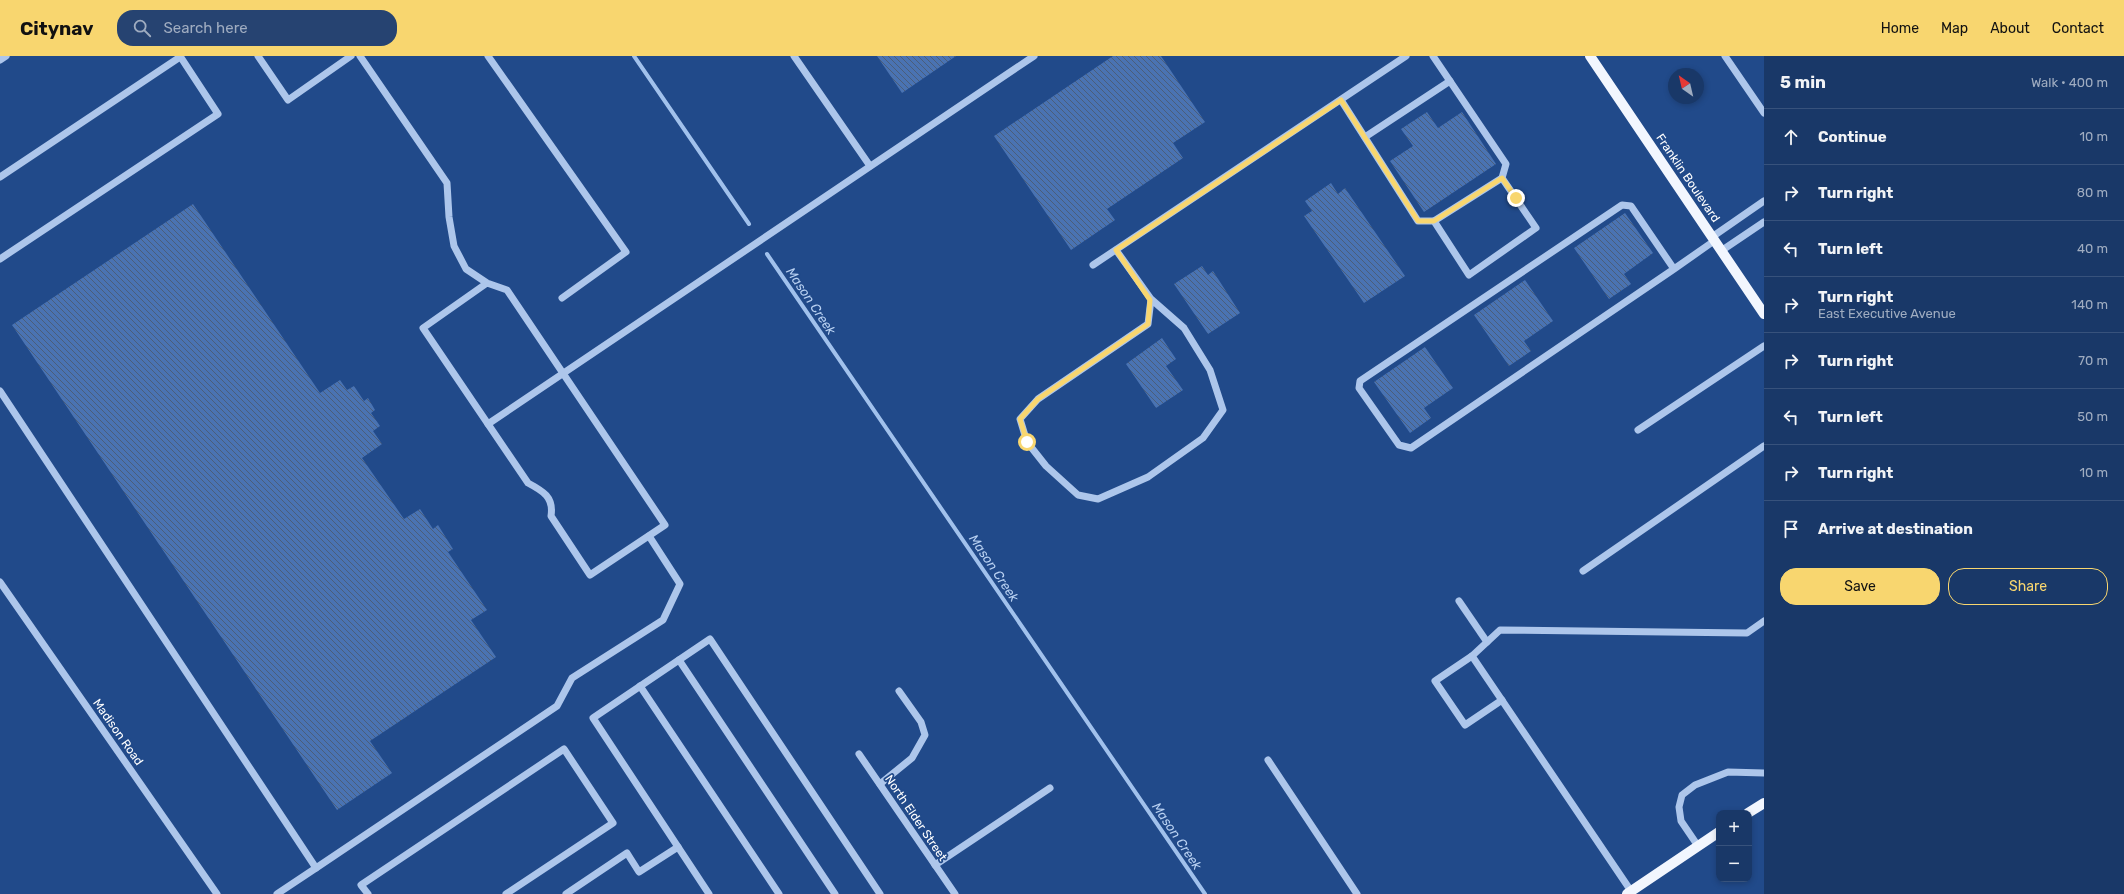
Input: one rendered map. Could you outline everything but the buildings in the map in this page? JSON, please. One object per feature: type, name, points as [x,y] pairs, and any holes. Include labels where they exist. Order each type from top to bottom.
[{"type":"main road","name":"Franklin Boulevard","points":[[1590,56],[1764,314]]},
{"type":"main road","points":[[1752,810],[1764,803]]},
{"type":"main road","points":[[1629,892],[1716,834]]},
{"type":"street","points":[[0,60],[6,56]]},
{"type":"street","points":[[0,177],[180,56],[218,114],[0,259]]},
{"type":"street","points":[[258,56],[288,100],[351,56]]},
{"type":"street","points":[[360,56],[447,183],[449,217],[454,246],[466,269],[486,284],[507,290],[665,525],[590,575],[551,516],[552,506],[544,492],[528,483],[423,328],[486,284]]},
{"type":"street","points":[[488,56],[626,252],[562,298]]},
{"type":"street","points":[[794,56],[870,166]]},
{"type":"street","points":[[488,424],[563,375],[1034,56]]},
{"type":"street","points":[[1093,265],[1406,56]]},
{"type":"street","points":[[1341,100],[1418,221],[1434,221],[1502,178],[1506,164],[1433,56]]},
{"type":"street","points":[[1725,56],[1763,110]]},
{"type":"street","points":[[1365,138],[1450,81]]},
{"type":"street","points":[[1434,221],[1469,275],[1536,228],[1502,178]]},
{"type":"street","points":[[1674,269],[1631,206],[1622,205],[1360,381],[1359,388],[1400,445],[1411,448],[1674,269],[1764,201]]},
{"type":"street","points":[[1721,251],[1764,222]]},
{"type":"street","points":[[1116,250],[1150,300],[1184,328],[1210,370],[1223,410],[1203,438],[1148,477],[1098,499],[1078,495],[1046,466],[1027,442],[1020,419],[1038,399],[1148,324],[1150,300]]},
{"type":"street","points":[[1638,430],[1764,346]]},
{"type":"street","points":[[0,391],[316,868]]},
{"type":"street","points":[[1583,571],[1764,446]]},
{"type":"street","points":[[277,894],[557,706],[572,678],[663,620],[680,584],[649,536]]},
{"type":"street","name":"Madison Road","points":[[0,582],[217,894]]},
{"type":"street","points":[[1458,601],[1487,642]]},
{"type":"street","points":[[1502,700],[1465,725],[1435,681],[1472,656],[1500,630],[1746,633],[1764,621]]},
{"type":"street","points":[[709,894],[593,718],[710,639],[880,894]]},
{"type":"street","points":[[1472,656],[1629,892]]},
{"type":"street","points":[[679,660],[835,894]]},
{"type":"street","points":[[640,686],[779,894]]},
{"type":"street","points":[[880,784],[912,758],[925,735],[921,722],[899,691]]},
{"type":"street","points":[[368,894],[361,885],[564,749],[613,823],[506,894]]},
{"type":"street","name":"North Elder Street","points":[[859,754],[955,894]]},
{"type":"street","points":[[1268,760],[1357,894]]},
{"type":"street","points":[[1698,846],[1681,821],[1679,807],[1682,795],[1695,784],[1728,772],[1764,774]]},
{"type":"street","points":[[935,865],[1050,788]]},
{"type":"street","points":[[566,894],[627,853],[639,872],[678,846]]},
{"type":"waterway","name":"Mason Creek","points":[[634,56],[749,224]]},
{"type":"waterway","name":"Mason Creek","points":[[767,254],[1205,894]]},
{"type":"route","points":[[1027,442],[1020,419],[1038,399],[1095,358],[1148,324],[1151,312],[1150,300],[1116,250],[1341,100],[1395,182],[1418,221],[1434,221],[1502,178],[1516,198]]}]
